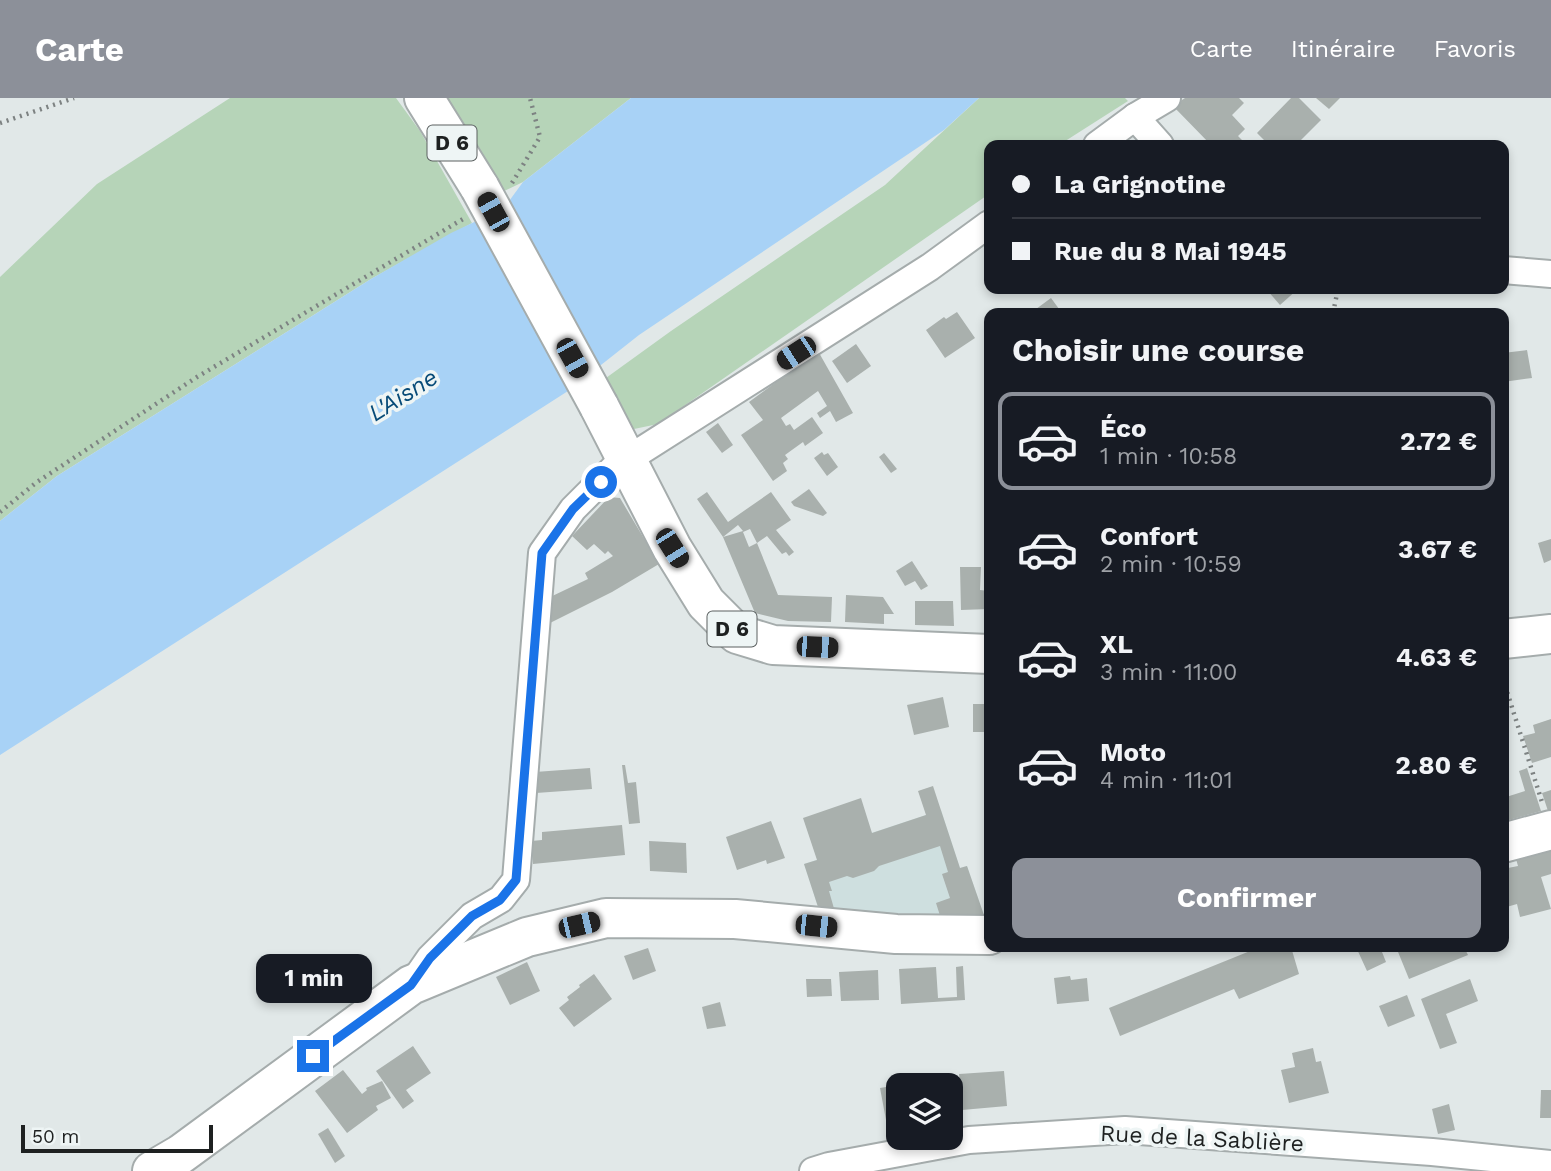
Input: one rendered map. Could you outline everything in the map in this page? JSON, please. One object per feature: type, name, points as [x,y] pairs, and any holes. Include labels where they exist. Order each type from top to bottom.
[{"type":"main road","name":"D 6","points":[[424,98],[493,189],[598,406],[672,548],[706,603],[737,634],[773,645],[984,654]]},
{"type":"main road","points":[[1509,638],[1551,634]]},
{"type":"main road","points":[[1509,842],[1551,830]]},
{"type":"main road","points":[[152,1171],[181,1154],[411,985],[527,937],[606,918],[735,919],[897,934],[984,935]]},
{"type":"street","points":[[1104,140],[1167,98]]},
{"type":"street","points":[[1135,117],[1156,140]]},
{"type":"street","points":[[411,985],[430,958],[472,916],[500,900],[516,880],[542,553],[573,509],[614,468],[918,275],[984,228]]},
{"type":"street","points":[[1509,270],[1551,274]]},
{"type":"street","name":"Rue de la Sablière","points":[[813,1171],[969,1140],[1125,1130],[1432,1152],[1551,1164]]},
{"type":"path","points":[[0,122],[74,98]]},
{"type":"path","points":[[0,512],[37,482],[197,377],[474,212],[540,136],[530,98]]},
{"type":"path","points":[[1509,698],[1551,830]]},
{"type":"shaded area","points":[[941,810],[960,868],[967,866],[984,921],[819,910],[804,864],[840,852],[838,844]]},
{"type":"green space","points":[[230,98],[396,98],[420,131],[472,223],[371,279],[57,476],[0,521],[0,277],[97,184]]},
{"type":"green space","points":[[448,98],[631,98],[523,182],[502,192]]},
{"type":"green space","points":[[979,98],[1125,98],[1128,101],[1067,140],[984,140],[984,197],[658,424],[634,429],[619,420],[599,383],[885,185]]},
{"type":"water","name":"L'Aisne","points":[[631,98],[979,98],[944,130],[639,335],[568,391],[0,755],[0,521],[57,476],[371,279],[451,233],[504,208],[523,182]]},
{"type":"building","points":[[1185,98],[1239,98],[1244,103],[1232,115],[1245,129],[1238,136],[1242,140],[1206,140],[1173,106]]},
{"type":"building","points":[[1291,98],[1299,98],[1321,120],[1301,140],[1264,140],[1257,133]]},
{"type":"building","points":[[1316,98],[1340,98],[1329,109]]},
{"type":"building","points":[[1270,294],[1292,294],[1280,305]]},
{"type":"building","points":[[1051,298],[1058,308],[1037,308]]},
{"type":"building","points":[[957,312],[975,338],[945,358],[926,330],[944,317],[946,319]]},
{"type":"building","points":[[856,344],[871,366],[847,383],[832,361]]},
{"type":"building","points":[[1527,350],[1532,378],[1509,381],[1509,352]]},
{"type":"building","points":[[818,351],[853,413],[836,422],[830,411],[820,418],[817,413],[827,406],[818,391],[781,418],[786,426],[790,424],[794,430],[812,417],[823,433],[805,446],[803,442],[785,455],[788,459],[783,463],[787,471],[773,481],[741,435],[763,420],[749,402]]},
{"type":"building","points":[[718,423],[733,445],[722,453],[706,432]]},
{"type":"building","points":[[822,452],[824,455],[828,453],[838,467],[827,476],[814,458]]},
{"type":"building","points":[[884,453],[897,469],[891,473],[879,457]]},
{"type":"building","points":[[809,489],[827,513],[823,516],[794,506],[791,502]]},
{"type":"building","points":[[707,492],[728,522],[771,492],[791,520],[776,530],[794,552],[789,556],[786,552],[782,554],[767,536],[757,543],[778,595],[832,597],[831,622],[788,621],[755,613],[723,537],[697,499]],"holes":[[[738,525],[743,531],[723,537]],[[750,529],[757,543],[749,547],[743,532]]]},
{"type":"building","points":[[609,497],[620,498],[659,564],[612,592],[544,626],[546,599],[588,579],[585,573],[613,556],[608,551],[605,554],[594,544],[587,550],[572,536]]},
{"type":"building","points":[[1551,539],[1551,560],[1544,563],[1538,543]]},
{"type":"building","points":[[912,561],[928,586],[921,590],[915,581],[905,586],[896,571]]},
{"type":"building","points":[[960,567],[981,567],[980,590],[984,590],[984,609],[961,610]]},
{"type":"building","points":[[846,595],[883,597],[894,614],[884,614],[884,624],[845,622]]},
{"type":"building","points":[[915,601],[953,601],[954,626],[915,625]]},
{"type":"building","points":[[943,697],[949,727],[914,735],[907,705]]},
{"type":"building","points":[[973,704],[984,704],[984,732],[973,732]]},
{"type":"building","points":[[1551,719],[1551,757],[1532,763],[1523,736],[1535,733],[1533,725]]},
{"type":"building","points":[[622,765],[625,765],[628,783],[636,782],[640,823],[629,824]]},
{"type":"building","points":[[590,768],[592,789],[536,793],[535,772]]},
{"type":"building","points":[[1527,768],[1541,811],[1509,820],[1509,796],[1525,791],[1519,771]]},
{"type":"building","points":[[933,786],[960,868],[967,866],[984,921],[942,922],[936,903],[950,898],[942,874],[948,872],[940,846],[879,866],[874,871],[853,878],[847,876],[829,882],[835,912],[819,910],[804,864],[817,860],[803,818],[861,798],[872,833],[926,815],[918,791]]},
{"type":"building","points":[[1551,790],[1551,820],[1542,793]]},
{"type":"building","points":[[771,821],[785,858],[767,864],[766,860],[737,870],[726,837]]},
{"type":"building","points":[[622,825],[625,855],[533,864],[531,841],[542,840],[542,832]]},
{"type":"building","points":[[649,841],[686,843],[687,873],[650,871]]},
{"type":"building","points":[[1551,850],[1551,874],[1541,877],[1551,909],[1520,917],[1517,904],[1509,906],[1509,868],[1518,866],[1516,859]]},
{"type":"building","points":[[648,948],[656,971],[633,980],[624,956]]},
{"type":"building","points":[[1248,952],[1292,952],[1299,974],[1239,999],[1234,989],[1120,1036],[1109,1008]]},
{"type":"building","points":[[1358,952],[1382,952],[1386,962],[1367,971]]},
{"type":"building","points":[[1398,952],[1466,952],[1468,955],[1409,979]]},
{"type":"building","points":[[527,962],[540,991],[510,1005],[496,977]]},
{"type":"building","points":[[963,966],[965,1000],[901,1004],[899,969],[936,967],[938,998],[957,997],[956,967]]},
{"type":"building","points":[[878,970],[879,1000],[841,1001],[839,972]]},
{"type":"building","points":[[594,974],[612,999],[574,1027],[559,1008],[569,1000],[567,997],[580,987],[579,985]]},
{"type":"building","points":[[1070,976],[1071,980],[1087,978],[1089,1001],[1057,1004],[1054,978]]},
{"type":"building","points":[[806,979],[831,979],[832,996],[807,997]]},
{"type":"building","points":[[1470,979],[1478,1001],[1446,1014],[1457,1043],[1440,1049],[1421,999]]},
{"type":"building","points":[[1407,995],[1415,1016],[1388,1027],[1379,1006]]},
{"type":"building","points":[[720,1002],[726,1026],[707,1029],[702,1007]]},
{"type":"building","points":[[413,1046],[431,1073],[406,1090],[414,1101],[403,1109],[376,1071]]},
{"type":"building","points":[[1313,1048],[1316,1062],[1321,1061],[1329,1093],[1289,1103],[1281,1070],[1295,1067],[1292,1053]]},
{"type":"building","points":[[343,1070],[362,1094],[366,1088],[382,1081],[391,1098],[376,1106],[378,1110],[347,1133],[315,1091]]},
{"type":"building","points":[[1004,1071],[1007,1106],[963,1110],[963,1074]]},
{"type":"building","points":[[886,1087],[886,1120],[880,1088]]},
{"type":"building","points":[[1541,1090],[1551,1090],[1551,1118],[1540,1118]]},
{"type":"building","points":[[1449,1104],[1455,1130],[1438,1134],[1432,1109]]},
{"type":"building","points":[[328,1128],[345,1156],[335,1163],[318,1134]]},
{"type":"route","points":[[313,1056],[411,985],[430,958],[472,916],[500,900],[516,880],[542,553],[573,509],[601,482]]}]
